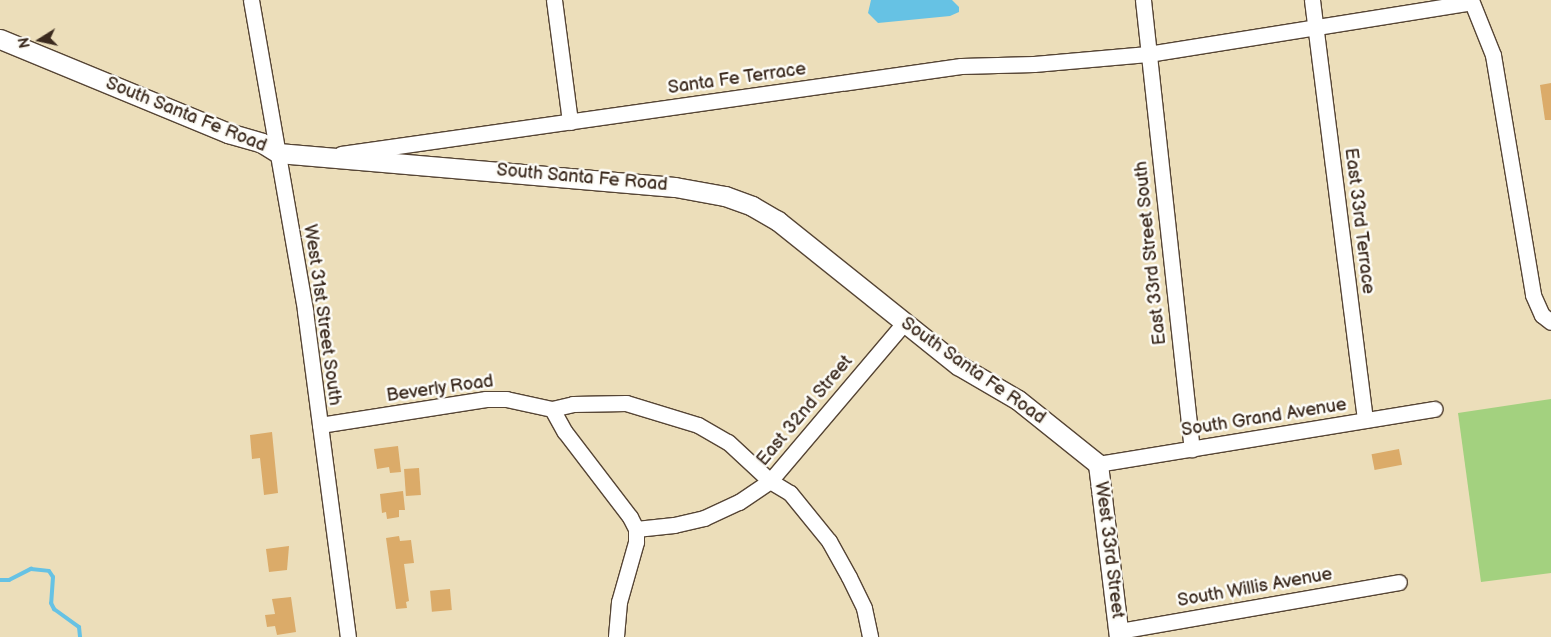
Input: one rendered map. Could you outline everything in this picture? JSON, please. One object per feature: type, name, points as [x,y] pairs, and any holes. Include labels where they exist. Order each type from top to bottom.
[{"type":"street","name":"West 31st Street South","points":[[251,0],[305,311],[348,637]]},
{"type":"street","points":[[554,0],[570,122]]},
{"type":"street","name":"East 33rd Street South","points":[[1143,0],[1192,449]]},
{"type":"street","name":"East 33rd Terrace","points":[[1312,0],[1365,420]]},
{"type":"street","points":[[1471,1],[1493,55],[1533,295],[1542,315],[1551,322]]},
{"type":"street","name":"Santa Fe Terrace","points":[[334,156],[961,66],[1034,64],[1148,54],[1471,1]]},
{"type":"street","name":"South Santa Fe Road","points":[[0,39],[228,133],[262,143],[278,153],[334,156],[375,163],[540,173],[666,186],[725,196],[778,220],[958,365],[1018,400],[1098,464]]},
{"type":"street","name":"East 32nd Street","points":[[636,529],[674,525],[704,518],[739,502],[770,481],[904,323]]},
{"type":"street","name":"Beverly Road","points":[[320,425],[486,399],[506,399],[552,409],[596,402],[626,403],[698,424],[728,442],[770,481],[790,493],[829,541],[864,608],[870,637]]},
{"type":"street","points":[[552,409],[565,432],[630,517],[636,529],[636,542],[619,602],[616,637]]},
{"type":"street","name":"South Grand Avenue","points":[[1098,464],[1435,409]]},
{"type":"street","name":"West 33rd Street","points":[[1098,464],[1119,634]]},
{"type":"street","name":"South Willis Avenue","points":[[1119,634],[1398,582]]},
{"type":"green space","points":[[1551,399],[1551,573],[1481,582],[1458,413]]},
{"type":"water","points":[[871,0],[952,0],[959,7],[959,12],[950,16],[878,23],[868,13]]},
{"type":"building","points":[[1551,83],[1551,120],[1545,120],[1540,85]]},
{"type":"building","points":[[272,432],[278,493],[264,495],[260,458],[252,459],[250,435]]},
{"type":"building","points":[[398,446],[401,472],[390,473],[389,467],[377,469],[374,449]]},
{"type":"building","points":[[1399,449],[1402,465],[1375,470],[1372,454]]},
{"type":"building","points":[[419,468],[421,495],[406,496],[404,469]]},
{"type":"building","points":[[403,491],[405,510],[399,510],[399,517],[387,519],[386,512],[382,513],[380,494]]},
{"type":"building","points":[[399,536],[400,541],[411,540],[414,563],[404,564],[409,601],[406,602],[407,608],[396,609],[386,538]]},
{"type":"building","points":[[289,546],[287,570],[269,572],[266,549]]},
{"type":"building","points":[[450,589],[452,610],[432,612],[430,591]]},
{"type":"building","points":[[291,597],[296,632],[277,635],[275,626],[267,627],[265,615],[275,614],[272,599]]},
{"type":"waterway","points":[[0,580],[9,580],[31,569],[49,571],[53,577],[51,603],[54,609],[79,627],[80,637]]}]
